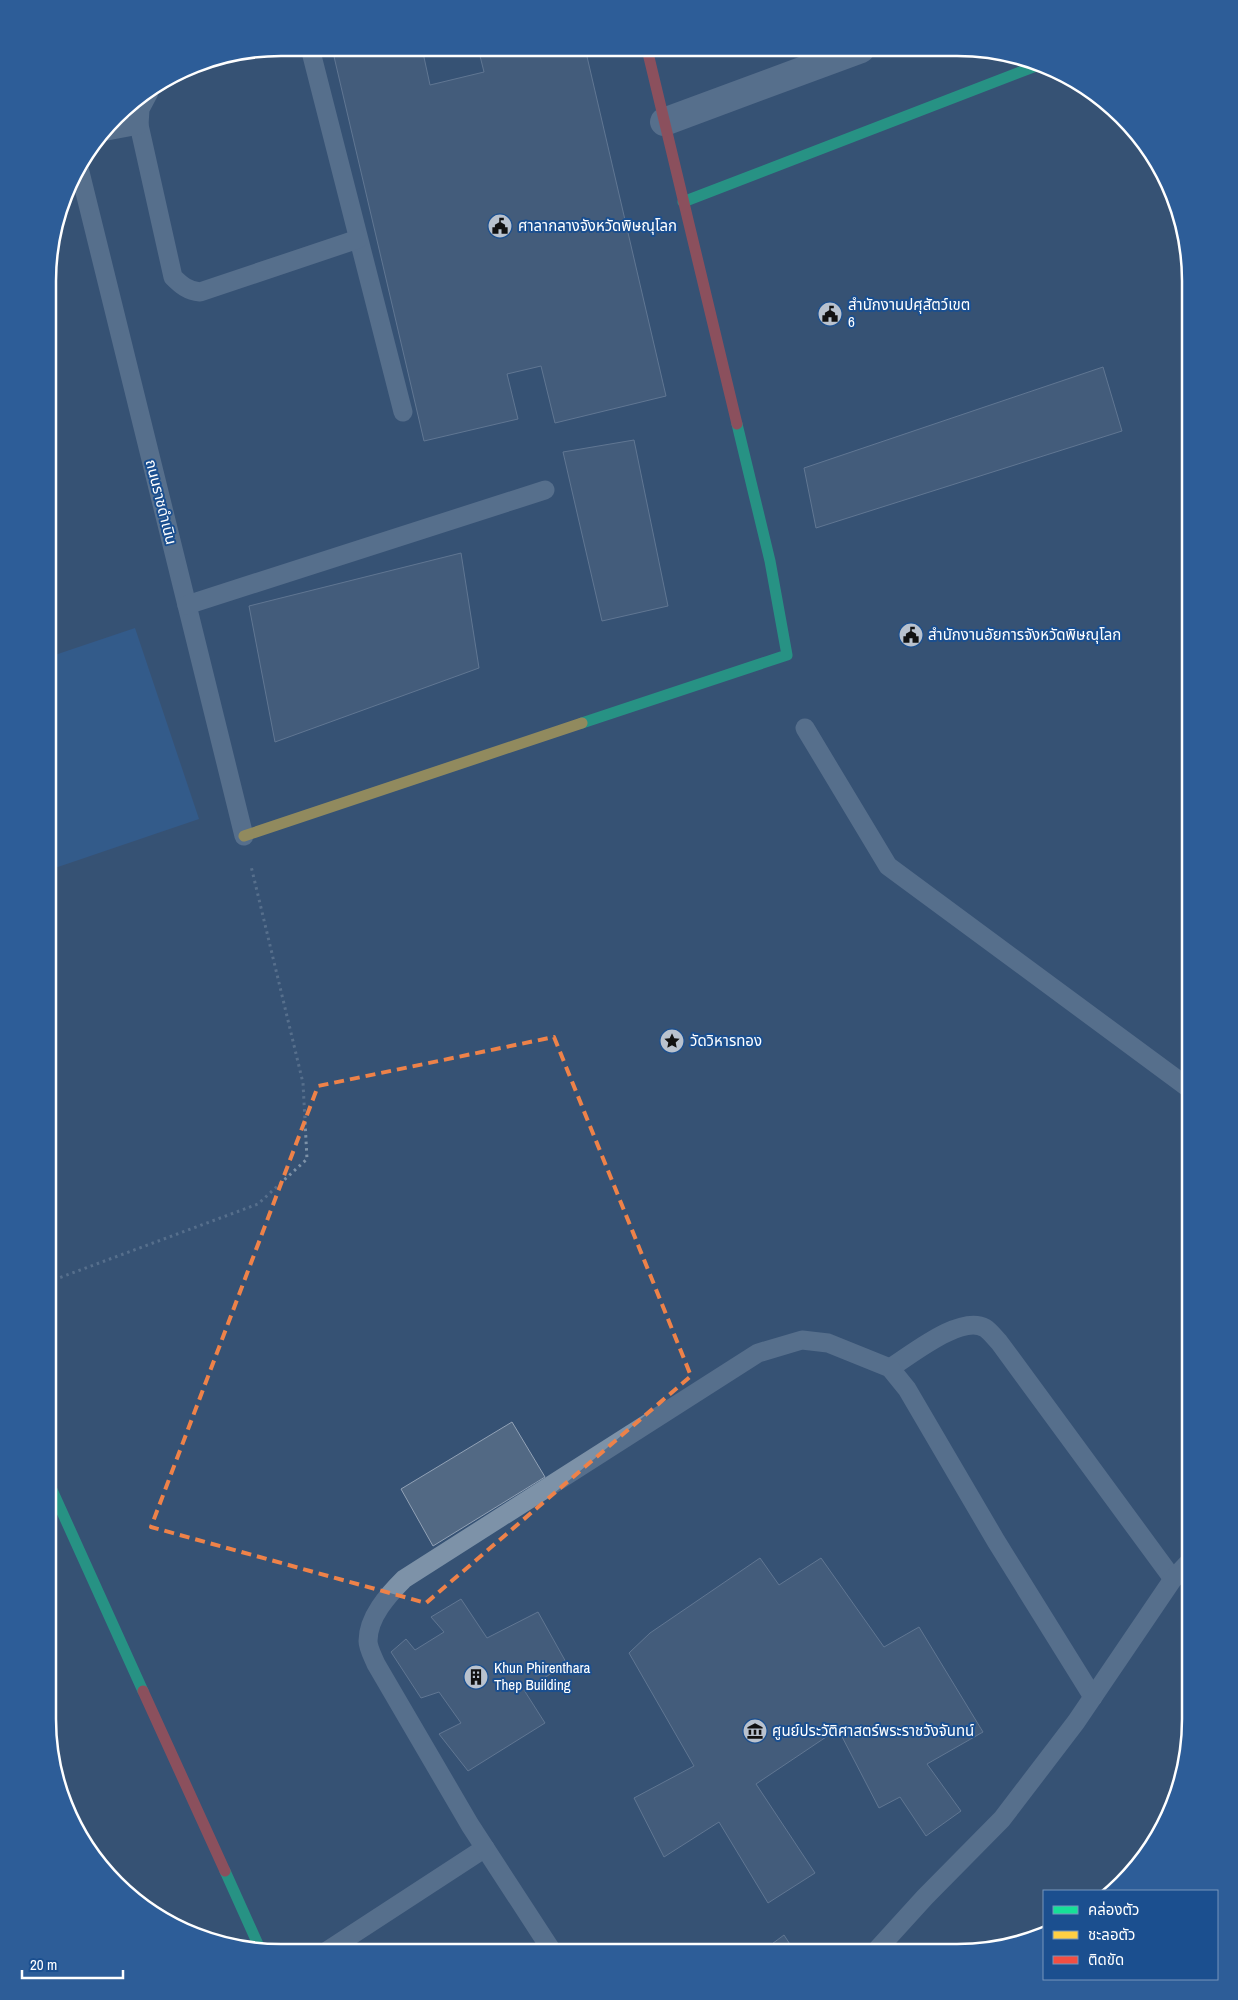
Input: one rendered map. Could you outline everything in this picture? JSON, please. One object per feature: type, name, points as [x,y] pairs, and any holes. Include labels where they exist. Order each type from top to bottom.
[{"type":"street","points":[[244,836],[787,655],[770,561],[649,56]]},
{"type":"street","points":[[664,122],[842,56]]},
{"type":"street","points":[[683,202],[1030,68]]},
{"type":"street","points":[[56,1499],[258,1942]]},
{"type":"lane","points":[[312,56],[403,412]]},
{"type":"lane","points":[[143,104],[140,109],[139,126],[173,277],[182,286],[191,291],[200,292],[358,239]]},
{"type":"lane","points":[[115,130],[139,126]]},
{"type":"lane","name":"ถนนราชดำเนิน","points":[[81,178],[244,836]]},
{"type":"lane","points":[[187,605],[545,490]]},
{"type":"lane","points":[[805,728],[888,866],[1182,1083]]},
{"type":"lane","points":[[890,1368],[946,1333],[964,1325],[985,1328],[999,1342],[1173,1579]]},
{"type":"lane","points":[[547,1944],[485,1848],[376,1664],[368,1642],[370,1628],[382,1604],[404,1579],[758,1353],[802,1340],[828,1343],[890,1368],[907,1390],[996,1541],[1093,1697]]},
{"type":"lane","points":[[882,1944],[925,1897],[1002,1819],[1076,1722],[1173,1579],[1182,1569]]},
{"type":"lane","points":[[338,1944],[485,1848]]},
{"type":"path","points":[[56,1279],[258,1204],[307,1159],[303,1083],[244,836]]},
{"type":"highlighted area","points":[[554,1037],[691,1376],[426,1603],[151,1527],[318,1086]]},
{"type":"shaded area","points":[[135,628],[199,819],[56,868],[56,655]]},
{"type":"building","name":"ศาลากลางจังหวัดพิษณุโลก","points":[[334,56],[424,56],[430,85],[484,72],[480,56],[587,56],[666,396],[555,423],[541,366],[507,374],[518,419],[424,441]]},
{"type":"building","points":[[1103,367],[1122,431],[816,528],[804,468]]},
{"type":"building","points":[[634,440],[668,606],[602,621],[563,452]]},
{"type":"building","points":[[461,553],[479,668],[275,742],[249,606]]},
{"type":"building","points":[[512,1422],[545,1477],[433,1546],[401,1489]]},
{"type":"building","name":"ศูนย์ประวัติศาสตร์พระราชวังจันทน์","points":[[760,1558],[779,1585],[821,1558],[884,1647],[919,1627],[983,1732],[927,1764],[961,1811],[926,1836],[900,1797],[879,1808],[838,1729],[756,1784],[815,1873],[768,1903],[719,1822],[664,1857],[634,1798],[694,1766],[629,1653],[650,1633]]},
{"type":"building","name":"Khun Phirenthara Thep Building","points":[[461,1599],[487,1638],[538,1612],[567,1664],[524,1690],[545,1723],[468,1771],[439,1734],[461,1723],[439,1692],[421,1698],[391,1652],[406,1639],[415,1650],[444,1632],[431,1617]]},
{"type":"building","points":[[784,1935],[790,1944],[772,1944]]},
{"type":"traffic: fast","points":[[683,202],[1030,68]]},
{"type":"traffic: fast","points":[[582,723],[787,655],[770,561],[737,424]]},
{"type":"traffic: fast","points":[[56,1499],[143,1691]]},
{"type":"traffic: fast","points":[[225,1871],[257,1942]]},
{"type":"traffic: slow","points":[[244,836],[582,723]]},
{"type":"traffic: jam","points":[[649,56],[737,424]]},
{"type":"traffic: jam","points":[[143,1691],[225,1871]]},
{"type":"place","name":"ศาลากลางจังหวัดพิษณุโลก","points":[[500,226]]},
{"type":"place","name":"สำนักงานปศุสัตว์เขต 6","points":[[830,314]]},
{"type":"place","name":"สำนักงานอัยการจังหวัดพิษณุโลก","points":[[911,635]]},
{"type":"place","name":"วัดวิหารทอง","points":[[672,1041]]},
{"type":"place","name":"Khun Phirenthara Thep Building","points":[[476,1677]]},
{"type":"place","name":"ศูนย์ประวัติศาสตร์พระราชวังจันทน์","points":[[755,1731]]}]
